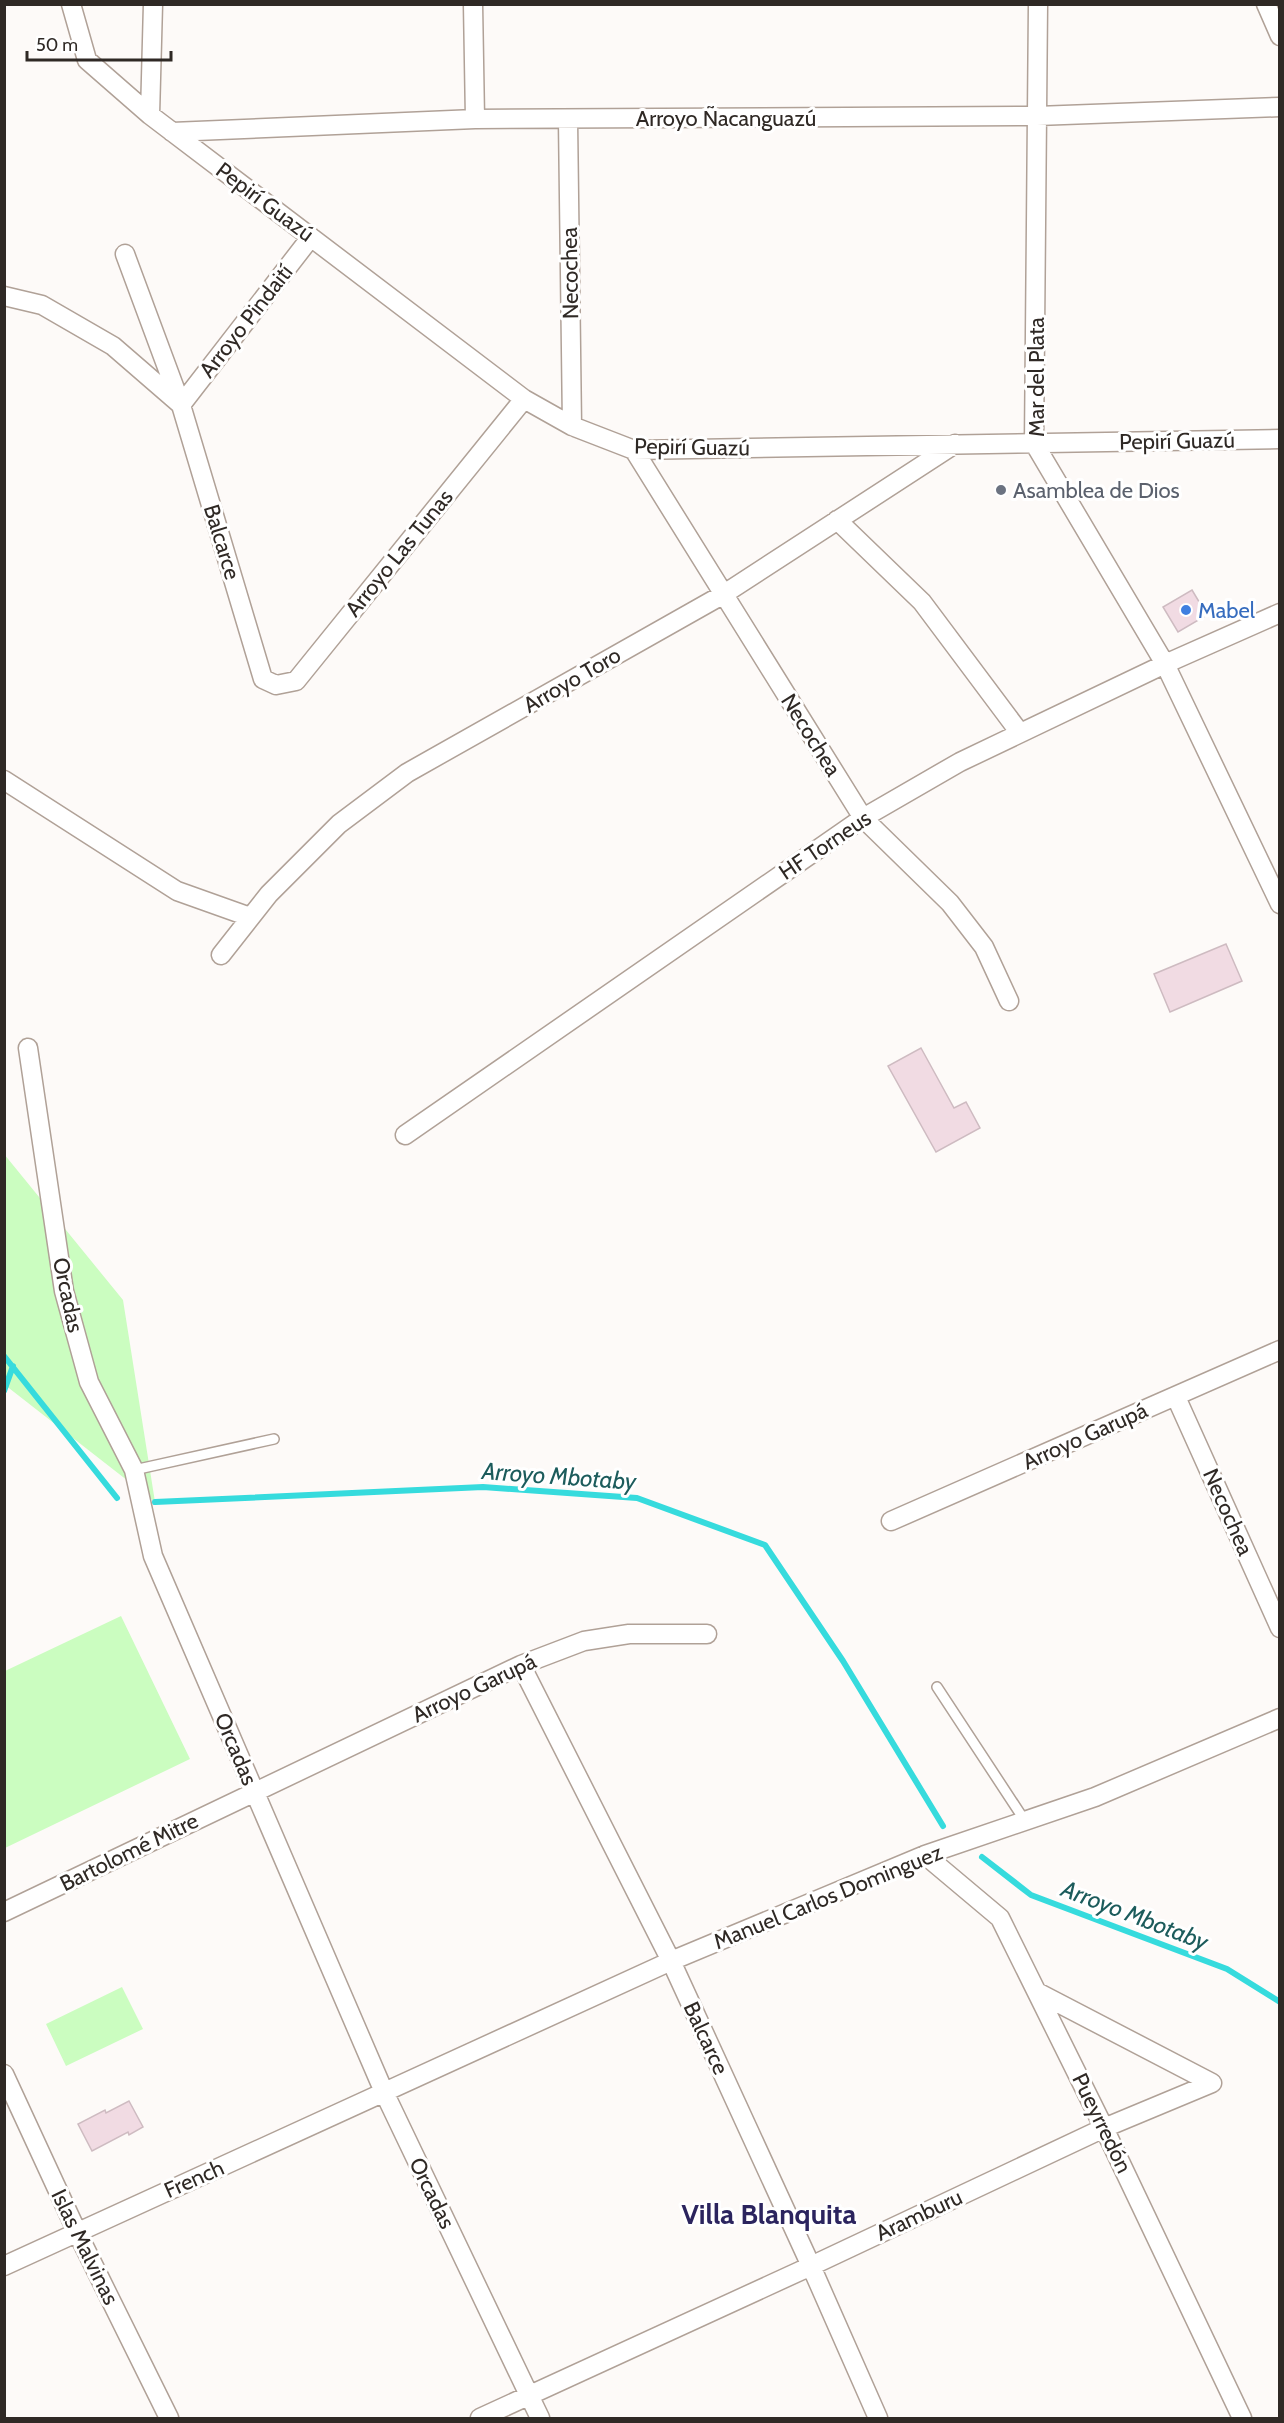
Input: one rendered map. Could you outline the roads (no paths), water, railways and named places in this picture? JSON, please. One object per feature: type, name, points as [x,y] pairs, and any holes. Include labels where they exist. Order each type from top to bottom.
[{"type":"street","name":"Pepirí Guazú","points":[[71,4],[87,60],[150,115],[524,399],[572,426],[634,450],[1280,439]]},
{"type":"street","points":[[150,115],[153,4]]},
{"type":"street","points":[[473,4],[475,119]]},
{"type":"street","name":"Mar del Plata","points":[[1038,4],[1034,443],[1165,664],[1280,904]]},
{"type":"street","points":[[1266,4],[1280,36]]},
{"type":"street","name":"Arroyo Ñacanguazú","points":[[172,132],[475,119],[1037,116],[1280,107]]},
{"type":"street","name":"Necochea","points":[[567,120],[572,426]]},
{"type":"street","name":"Arroyo Pindaití","points":[[181,405],[311,237]]},
{"type":"street","name":"Balcarce","points":[[125,254],[181,405],[263,679]]},
{"type":"street","points":[[4,296],[42,305],[113,346],[181,405]]},
{"type":"street","name":"Arroyo Las Tunas","points":[[263,679],[276,685],[297,681],[524,399]]},
{"type":"street","name":"Arroyo Toro","points":[[221,955],[269,894],[339,824],[407,773],[724,594],[955,444]]},
{"type":"street","name":"Necochea","points":[[634,450],[863,818],[950,903],[984,947],[1009,1001]]},
{"type":"street","points":[[837,520],[922,602],[1020,733]]},
{"type":"street","name":"HF Torneus","points":[[405,1135],[863,818],[960,762],[1165,664],[1280,613]]},
{"type":"street","points":[[4,780],[177,891],[250,917]]},
{"type":"street","name":"Orcadas","points":[[28,1048],[64,1291],[89,1382],[134,1470],[153,1556],[384,2092],[540,2418]]},
{"type":"street","name":"Arroyo Garupá","points":[[891,1521],[1280,1350]]},
{"type":"street","name":"Necochea","points":[[1176,1397],[1280,1628]]},
{"type":"street","name":"Arroyo Garupá","points":[[254,1792],[521,1665],[584,1641],[629,1634],[707,1634]]},
{"type":"street","name":"Balcarce","points":[[521,1665],[671,1961],[878,2418]]},
{"type":"street","name":"Manuel Carlos Dominguez","points":[[384,2092],[671,1961],[925,1855],[1095,1797],[1280,1718]]},
{"type":"street","name":"Bartolomé Mitre","points":[[4,1912],[254,1792]]},
{"type":"street","name":"Pueyrredón","points":[[925,1855],[1000,1918],[1039,1993],[1242,2418]]},
{"type":"street","name":"Aramburu","points":[[480,2418],[1104,2128],[1212,2083],[1039,1993]]},
{"type":"street","name":"Islas Malvinas","points":[[4,2074],[77,2232],[169,2418]]},
{"type":"street","name":"French","points":[[4,2266],[384,2092]]},
{"type":"lane","points":[[134,1470],[274,1439]]},
{"type":"lane","points":[[937,1687],[1024,1821]]},
{"type":"waterway","name":"Arroyo Mbotaby","points":[[4,1356],[117,1498]]},
{"type":"waterway","points":[[4,1391],[13,1366]]},
{"type":"waterway","name":"Arroyo Mbotaby","points":[[155,1502],[483,1487],[637,1498],[765,1545],[843,1661],[943,1826]]},
{"type":"waterway","name":"Arroyo Mbotaby","points":[[982,1857],[1031,1895],[1227,1969],[1280,2002]]},
{"type":"place","name":"Asamblea de Dios","points":[[1001,490]]},
{"type":"place","name":"Mabel","points":[[1186,610]]},
{"type":"district","name":"Villa Blanquita","points":[[769,2214]]}]
